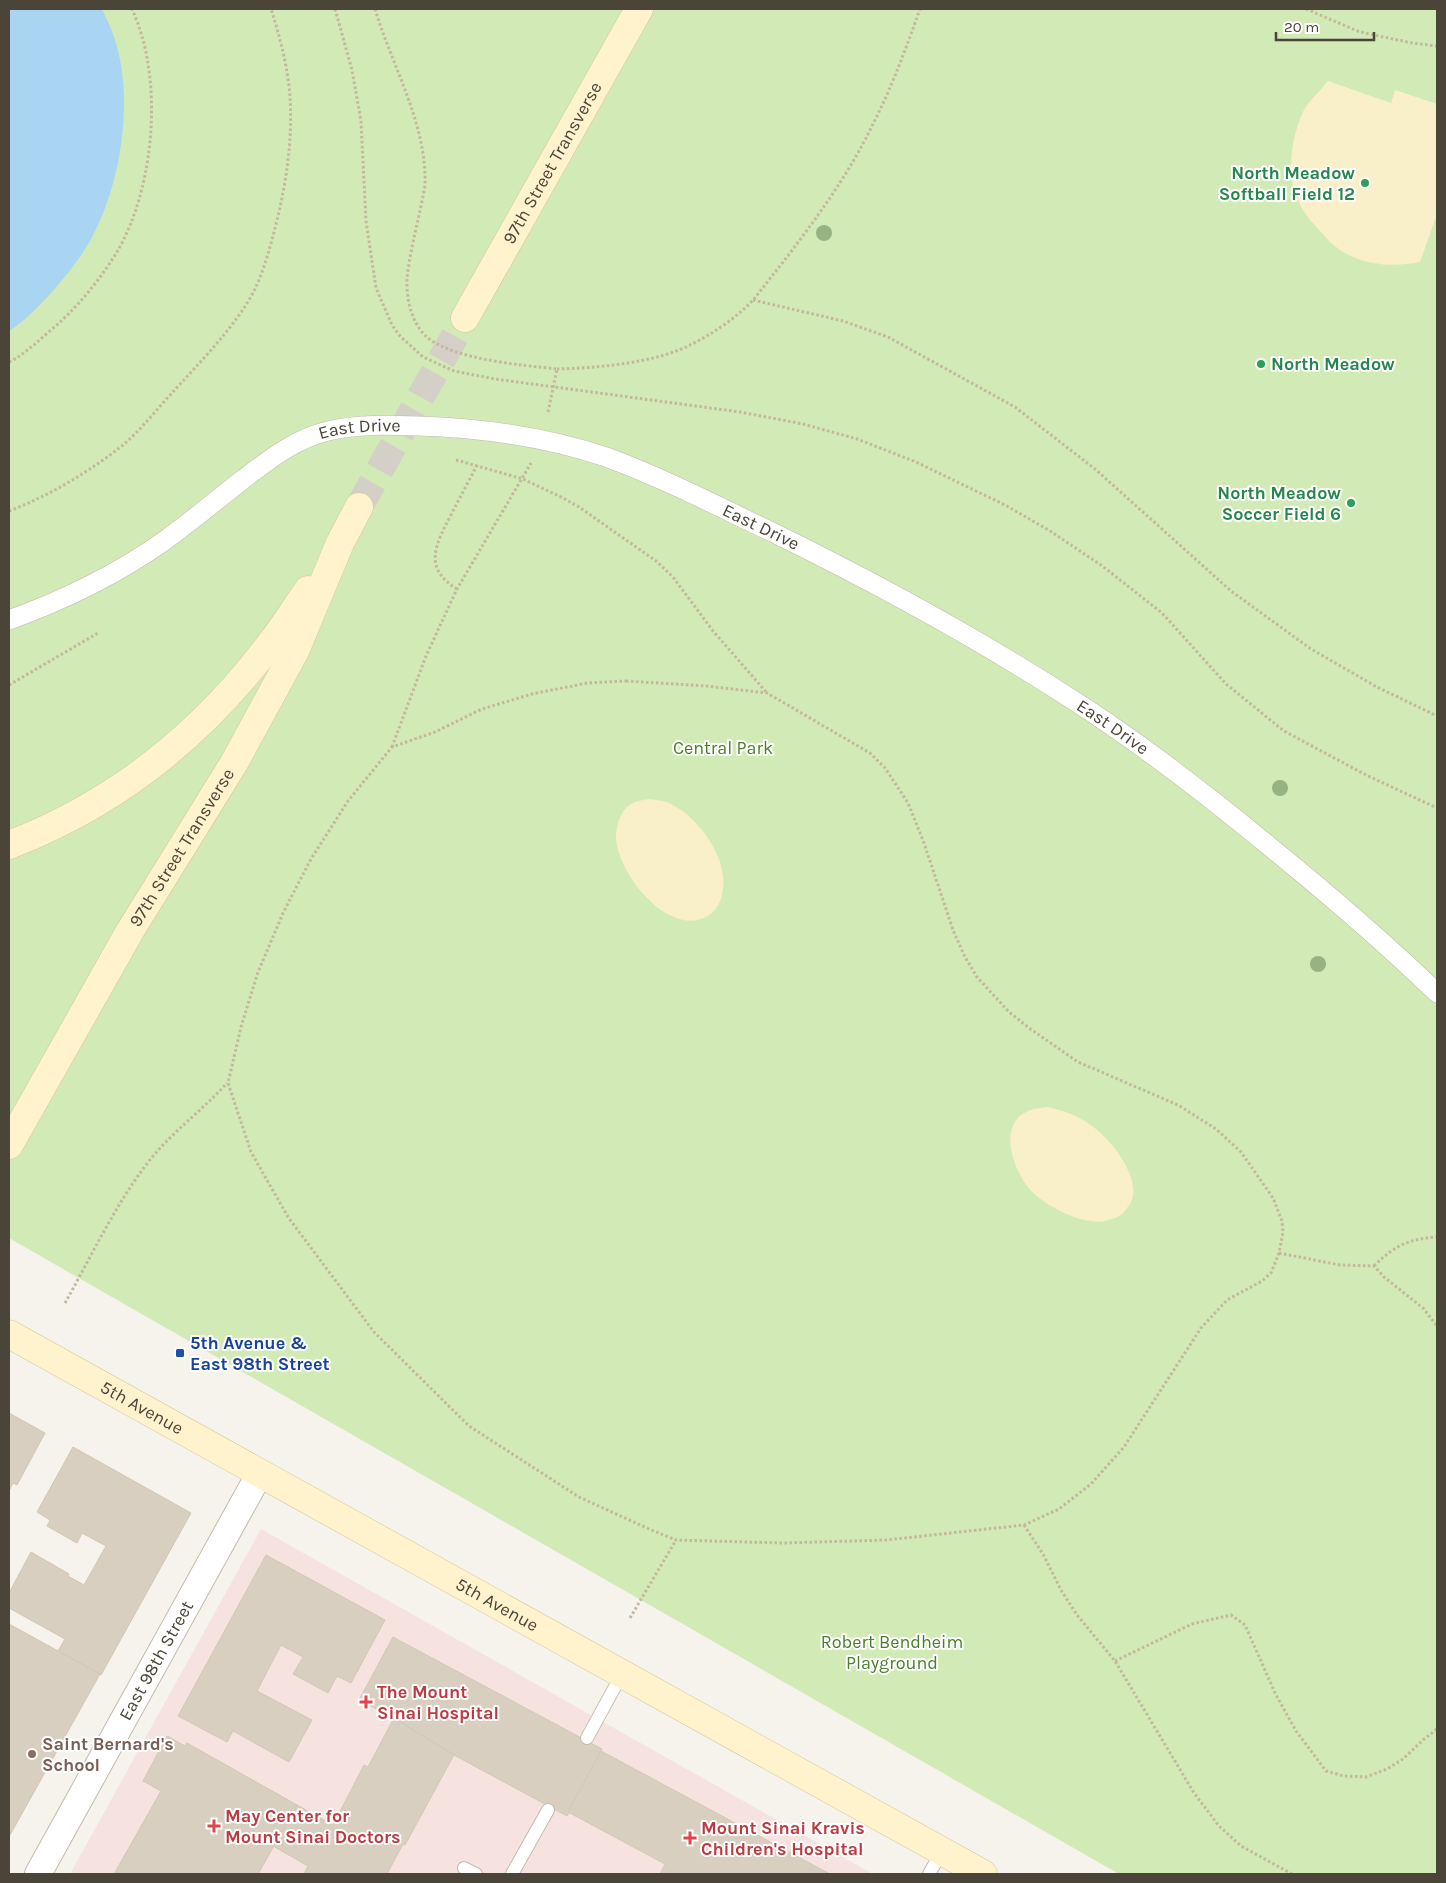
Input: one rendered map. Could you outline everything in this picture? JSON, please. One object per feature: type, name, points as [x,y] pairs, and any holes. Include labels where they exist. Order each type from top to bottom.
[{"type":"main road","name":"97th Street Transverse","points":[[466,318],[639,9]]},
{"type":"main road","name":"97th Street Transverse","points":[[9,845],[65,821],[102,800],[157,763],[188,735],[233,689],[271,643],[340,543],[360,507]]},
{"type":"main road","name":"97th Street Transverse","points":[[9,1145],[130,931],[234,763],[295,652],[340,543]]},
{"type":"main road","name":"5th Avenue","points":[[9,1334],[622,1674],[935,1863],[983,1874]]},
{"type":"street","name":"East Drive","points":[[9,620],[85,588],[124,567],[163,542],[281,450],[304,438],[357,426],[431,426],[492,432],[576,449],[602,456],[677,486],[843,568],[909,602],[996,652],[1077,702],[1149,752],[1242,823],[1333,898],[1437,993]]},
{"type":"street","name":"East 98th Street","points":[[38,1874],[260,1473]]},
{"type":"lane","points":[[586,1738],[622,1674]]},
{"type":"lane","points":[[512,1874],[548,1810]]},
{"type":"lane","points":[[464,1868],[476,1874]]},
{"type":"path","points":[[9,362],[23,354],[70,314],[87,295],[117,252],[131,222],[149,152],[152,104],[143,40],[132,9]]},
{"type":"path","points":[[9,511],[39,498],[68,482],[124,444],[217,342],[239,314],[254,290],[264,266],[278,218],[290,152],[290,96],[280,40],[272,9]]},
{"type":"path","points":[[335,9],[352,70],[361,121],[366,221],[376,288],[392,325],[400,336],[424,357],[454,371],[495,379],[740,412],[803,424],[857,439],[916,462],[1005,506],[1050,531],[1101,565],[1162,613],[1226,684],[1284,731],[1366,774],[1437,808]]},
{"type":"path","points":[[375,9],[383,37],[409,103],[422,145],[426,171],[407,280],[409,303],[415,321],[429,339],[457,351],[508,363],[558,369],[585,368],[659,357],[689,346],[714,332],[753,300],[812,224],[873,126],[920,9]]},
{"type":"path","points":[[1306,9],[1360,32],[1412,43],[1437,46]]},
{"type":"path","points":[[753,300],[843,321],[888,337],[1015,407],[1095,469],[1231,591],[1295,638],[1375,686],[1437,716]]},
{"type":"path","points":[[548,412],[558,369]]},
{"type":"path","points":[[456,460],[477,464],[523,479],[579,507],[656,562],[673,577],[714,631],[767,693],[870,753],[885,768],[908,803],[965,956],[977,977],[1009,1012],[1078,1062],[1148,1092],[1197,1116],[1216,1129],[1241,1152],[1272,1198],[1282,1221],[1283,1232],[1279,1253],[1271,1274],[1227,1300],[1201,1328],[1124,1447],[1091,1484],[1060,1509],[1024,1525],[886,1540],[783,1543],[676,1540],[579,1497],[469,1426],[374,1332],[288,1217],[251,1152],[228,1083],[240,1027],[258,972],[284,911],[311,859],[348,801],[392,747],[426,656],[457,589],[523,479],[533,458]]},
{"type":"path","points":[[457,589],[446,582],[440,575],[436,566],[435,547],[477,464]]},
{"type":"path","points":[[9,686],[98,633]]},
{"type":"path","points":[[392,747],[435,732],[482,709],[532,694],[587,683],[650,682],[767,693]]},
{"type":"path","points":[[65,1303],[130,1188],[146,1164],[166,1142],[228,1083]]},
{"type":"path","points":[[1374,1266],[1388,1252],[1415,1239],[1437,1237]]},
{"type":"path","points":[[1279,1253],[1340,1265],[1374,1266],[1384,1277],[1423,1308],[1437,1326]]},
{"type":"path","points":[[1024,1525],[1043,1554],[1061,1590],[1077,1614],[1115,1661],[1194,1793],[1219,1826],[1241,1846],[1292,1874]]},
{"type":"path","points":[[630,1618],[676,1540]]},
{"type":"path","points":[[1115,1661],[1192,1624],[1231,1614],[1245,1625],[1276,1696],[1296,1731],[1326,1771],[1344,1776],[1366,1777],[1387,1769],[1403,1759],[1437,1729]]},
{"type":"shaded area","name":"The Mount Sinai Hospital","points":[[261,1529],[873,1874],[70,1874]]},
{"type":"green space","name":"Central Park","points":[[9,9],[1437,9],[1437,1874],[1119,1874],[9,1238]]},
{"type":"sand","name":"North Meadow Softball Field 12","points":[[1328,81],[1391,103],[1395,90],[1437,104],[1437,214],[1420,262],[1398,265],[1376,264],[1345,253],[1332,244],[1306,215],[1298,201],[1291,176],[1295,133],[1304,110]]},
{"type":"sand","points":[[649,799],[669,803],[692,819],[711,842],[717,855],[724,882],[722,895],[715,910],[701,919],[687,920],[672,916],[658,908],[645,896],[625,867],[616,838],[619,820],[623,812],[633,803]]},
{"type":"sand","points":[[1047,1107],[1071,1114],[1087,1122],[1109,1141],[1117,1152],[1125,1164],[1133,1187],[1132,1198],[1121,1215],[1116,1218],[1096,1222],[1074,1217],[1042,1200],[1027,1186],[1013,1157],[1011,1135],[1013,1125],[1019,1117],[1030,1110]]},
{"type":"water","points":[[9,9],[102,9],[113,33],[120,61],[124,113],[117,168],[101,219],[90,241],[77,261],[51,293],[36,309],[9,331]]},
{"type":"building","points":[[9,1413],[45,1433],[17,1485],[13,1483],[9,1491]]},
{"type":"building","points":[[73,1447],[191,1513],[101,1675],[58,1651],[65,1639],[9,1608],[9,1593],[31,1552],[84,1585],[106,1546],[82,1533],[77,1543],[47,1526],[50,1520],[37,1512]]},
{"type":"building","points":[[266,1555],[385,1620],[351,1683],[337,1676],[328,1693],[293,1674],[303,1657],[281,1645],[257,1691],[312,1720],[289,1762],[233,1731],[227,1742],[178,1716]]},
{"type":"building","name":"Saint Bernard's School","points":[[9,1624],[100,1674],[10,1835],[9,1834]]},
{"type":"building","points":[[393,1637],[602,1749],[567,1816],[454,1755],[394,1718],[359,1700]]},
{"type":"building","points":[[394,1718],[454,1755],[405,1845],[403,1844],[387,1874],[304,1874],[308,1866],[273,1846],[297,1805],[333,1825],[364,1765],[368,1767]]},
{"type":"building","name":"May Center for Mount Sinai Doctors","points":[[167,1736],[185,1746],[187,1743],[297,1805],[258,1874],[114,1874],[161,1791],[143,1781]]},
{"type":"building","name":"Mount Sinai Kravis Children's Hospital","points":[[601,1751],[830,1874],[660,1874],[665,1864],[568,1812]]},
{"type":"tunnel","points":[[359,507],[465,318]]},
{"type":"place","name":"North Meadow Softball Field 12","points":[[1365,183]]},
{"type":"place","name":"North Meadow","points":[[1261,364]]},
{"type":"place","name":"North Meadow Soccer Field 6","points":[[1351,503]]},
{"type":"place","name":"5th Avenue & East 98th Street","points":[[180,1353]]},
{"type":"place","name":"The Mount Sinai Hospital","points":[[366,1702]]},
{"type":"place","name":"Saint Bernard's School","points":[[32,1754]]},
{"type":"place","name":"May Center for Mount Sinai Doctors","points":[[214,1826]]},
{"type":"place","name":"Mount Sinai Kravis Children's Hospital","points":[[690,1838]]},
{"type":"park label","name":"Robert Bendheim Playground","points":[[892,1652]]}]
